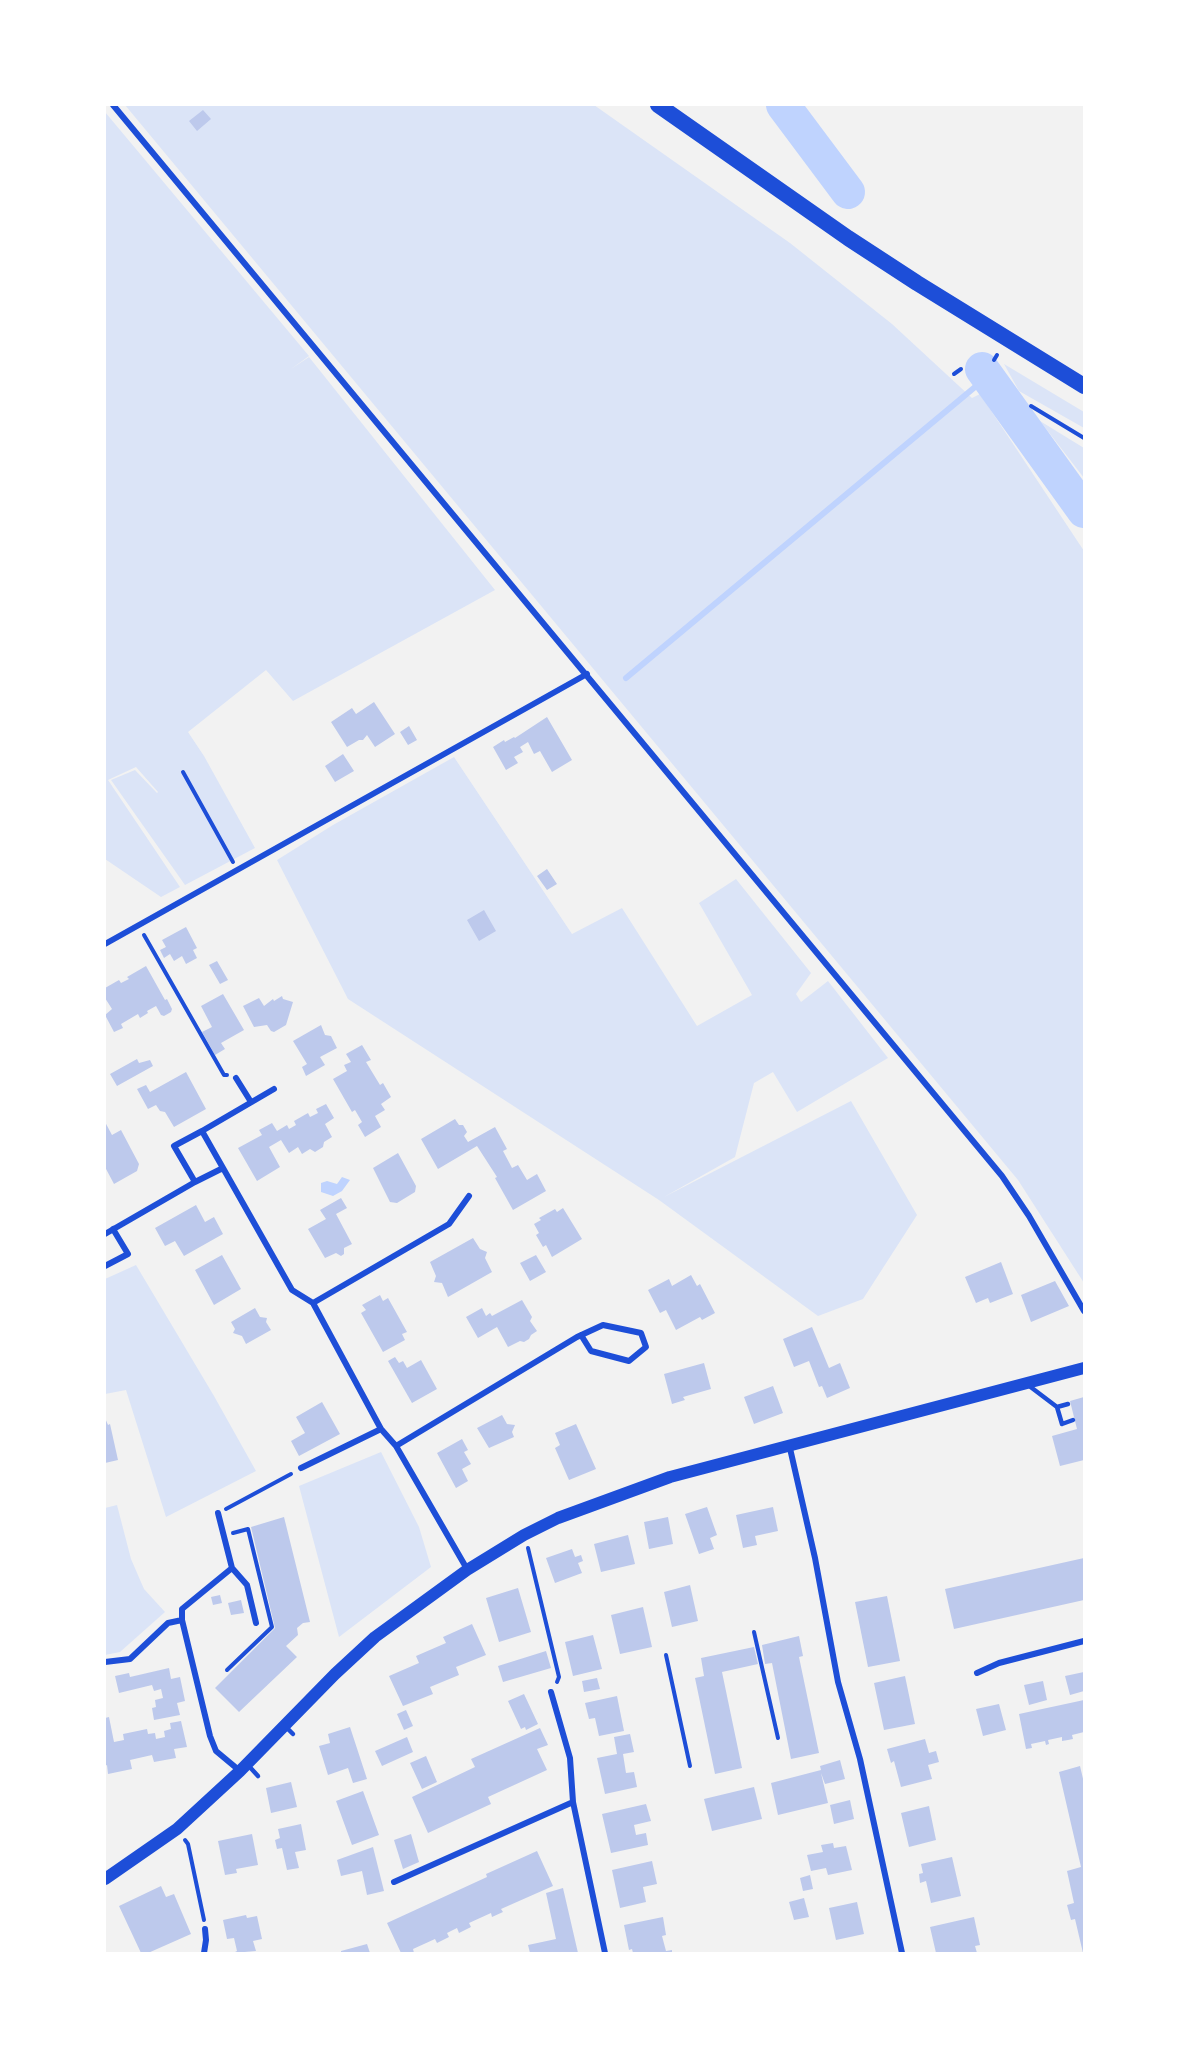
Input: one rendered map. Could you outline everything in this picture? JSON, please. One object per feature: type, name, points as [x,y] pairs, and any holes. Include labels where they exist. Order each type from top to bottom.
[{"type":"highway","points":[[658,105],[848,238],[1084,386]]},
{"type":"main road","points":[[105,1879],[177,1829],[289,1730],[375,1637],[468,1570],[524,1535],[558,1518],[670,1477],[1084,1368]]},
{"type":"street","points":[[113,105],[1002,1176],[1029,1216],[1084,1311]]},
{"type":"street","points":[[105,944],[587,674]]},
{"type":"street","points":[[236,1078],[251,1102]]},
{"type":"street","points":[[195,1182],[174,1146],[274,1089]]},
{"type":"street","points":[[202,1131],[292,1290],[313,1303],[381,1429],[396,1446],[468,1570]]},
{"type":"street","points":[[105,1234],[223,1168]]},
{"type":"street","points":[[313,1303],[449,1224],[469,1196]]},
{"type":"street","points":[[105,1266],[128,1254],[113,1229]]},
{"type":"street","points":[[396,1446],[581,1335],[603,1325],[640,1333],[646,1347],[629,1361],[591,1351],[581,1335]]},
{"type":"street","points":[[301,1468],[381,1429]]},
{"type":"street","points":[[789,1444],[815,1558],[838,1682],[860,1759],[903,1953]]},
{"type":"street","points":[[218,1513],[232,1568],[248,1585],[256,1623]]},
{"type":"street","points":[[232,1568],[182,1609],[182,1620],[210,1736],[216,1751],[244,1768]]},
{"type":"street","points":[[105,1662],[130,1659],[168,1623],[182,1620]]},
{"type":"street","points":[[977,1673],[999,1663],[1084,1641]]},
{"type":"street","points":[[551,1692],[570,1758],[573,1802],[605,1953]]},
{"type":"street","points":[[394,1882],[573,1802]]},
{"type":"street","points":[[204,1953],[205,1929]]},
{"type":"lane","points":[[1026,1383],[1057,1407],[1062,1424],[1073,1420]]},
{"type":"lane","points":[[1057,1407],[1068,1404]]},
{"type":"lane","points":[[244,1768],[258,1776]]},
{"type":"path","points":[[994,360],[997,356]]},
{"type":"path","points":[[954,374],[961,369]]},
{"type":"path","points":[[1031,405],[1084,438]]},
{"type":"path","points":[[183,772],[238,870]]},
{"type":"path","points":[[139,926],[224,1075],[236,1078]]},
{"type":"path","points":[[218,1513],[301,1468]]},
{"type":"path","points":[[524,1535],[560,1677],[551,1692]]},
{"type":"path","points":[[754,1632],[778,1738]]},
{"type":"path","points":[[666,1655],[690,1766]]},
{"type":"path","points":[[177,1829],[188,1844],[205,1929]]},
{"type":"shaded area","points":[[125,105],[594,105],[790,243],[892,324],[972,398],[980,394],[1084,551],[1084,1283],[1018,1180]]},
{"type":"shaded area","points":[[105,112],[309,356],[291,369],[309,357],[495,590],[293,701],[266,670],[188,732],[204,756],[255,848],[185,885],[111,780],[135,770],[158,792],[136,767],[108,780],[180,887],[161,897],[105,859]]},
{"type":"shaded area","points":[[1004,364],[1084,412],[1084,428],[1019,391]]},
{"type":"shaded area","points":[[1040,421],[1084,448],[1084,478]]},
{"type":"shaded area","points":[[454,757],[572,934],[622,908],[697,1026],[752,995],[699,903],[736,879],[811,973],[796,994],[801,1002],[828,981],[888,1058],[797,1112],[773,1072],[754,1083],[735,1157],[664,1197],[851,1101],[917,1215],[863,1299],[818,1316],[659,1200],[348,999],[277,860],[333,825]]},
{"type":"shaded area","points":[[136,1265],[256,1471],[166,1517],[126,1390],[105,1394],[105,1279]]},
{"type":"shaded area","points":[[381,1452],[419,1527],[431,1567],[339,1637],[299,1486]]},
{"type":"shaded area","points":[[117,1505],[131,1559],[144,1589],[165,1612],[120,1652],[105,1655],[105,1508]]},
{"type":"water","points":[[342,1177],[350,1180],[342,1191],[333,1196],[321,1192],[321,1183],[327,1181],[337,1184]]},
{"type":"building","points":[[203,110],[211,119],[197,131],[189,121]]},
{"type":"building","points":[[374,702],[395,734],[375,747],[367,735],[363,740],[347,747],[331,722],[352,708],[356,714]]},
{"type":"building","points":[[547,717],[572,760],[552,772],[540,751],[534,754],[528,742],[520,747],[523,752],[514,757],[518,763],[506,770],[493,747],[504,740],[505,742],[515,738]]},
{"type":"building","points":[[409,726],[417,740],[408,745],[400,732]]},
{"type":"building","points":[[343,754],[354,771],[335,782],[325,766]]},
{"type":"building","points":[[547,869],[557,884],[547,890],[537,876]]},
{"type":"building","points":[[484,910],[496,931],[479,941],[467,920]]},
{"type":"building","points":[[186,927],[197,948],[193,950],[197,958],[186,964],[182,956],[174,961],[170,954],[164,958],[160,950],[166,947],[162,940]]},
{"type":"building","points":[[217,961],[228,980],[220,984],[209,965]]},
{"type":"building","points":[[146,966],[165,1000],[167,999],[172,1009],[171,1012],[164,1016],[161,1015],[156,1006],[140,1018],[138,1014],[121,1024],[123,1028],[114,1032],[105,1015],[112,1009],[105,998],[105,988],[119,980],[121,983],[129,979],[127,977]]},
{"type":"building","points":[[223,994],[244,1030],[221,1043],[225,1049],[215,1055],[202,1032],[212,1027],[201,1006]]},
{"type":"building","points":[[282,996],[283,999],[293,1002],[286,1025],[274,1032],[267,1025],[254,1027],[243,1006],[259,998],[264,1006]]},
{"type":"building","points":[[321,1025],[325,1035],[331,1036],[337,1048],[320,1057],[325,1065],[306,1076],[302,1067],[307,1064],[293,1041]]},
{"type":"building","points":[[362,1045],[371,1060],[366,1062],[380,1085],[383,1083],[391,1097],[381,1104],[385,1110],[375,1116],[381,1127],[365,1137],[358,1125],[362,1122],[355,1110],[352,1112],[333,1079],[347,1071],[344,1065],[351,1062],[346,1054]]},
{"type":"building","points":[[137,1059],[139,1063],[150,1060],[153,1066],[117,1086],[110,1074]]},
{"type":"building","points":[[186,1072],[206,1109],[174,1127],[165,1112],[160,1111],[156,1105],[148,1109],[137,1089],[146,1085],[150,1092]]},
{"type":"building","points":[[326,1104],[334,1118],[325,1124],[332,1137],[315,1152],[310,1149],[302,1154],[298,1147],[289,1153],[281,1140],[269,1147],[280,1167],[257,1181],[238,1148],[262,1135],[259,1130],[272,1123],[277,1131],[287,1125],[289,1129],[296,1125],[294,1121],[308,1113],[310,1117],[318,1113],[316,1109]]},
{"type":"building","points":[[455,1119],[459,1125],[463,1125],[467,1132],[464,1136],[468,1142],[495,1127],[507,1149],[503,1151],[512,1168],[518,1165],[527,1180],[537,1174],[546,1191],[513,1210],[495,1178],[497,1177],[477,1146],[438,1169],[421,1139]]},
{"type":"building","points":[[105,1122],[112,1135],[121,1130],[139,1164],[137,1171],[114,1184],[105,1167]]},
{"type":"building","points":[[398,1153],[416,1186],[415,1192],[397,1203],[390,1202],[373,1168]]},
{"type":"building","points":[[341,1198],[347,1208],[336,1214],[352,1244],[344,1248],[344,1254],[341,1256],[336,1253],[325,1258],[308,1229],[326,1219],[320,1210]]},
{"type":"building","points":[[196,1205],[205,1222],[214,1217],[223,1234],[184,1256],[175,1241],[165,1246],[155,1228]]},
{"type":"building","points":[[563,1208],[582,1239],[552,1257],[546,1245],[543,1247],[536,1235],[539,1233],[534,1224],[541,1220],[539,1218],[555,1209],[557,1212]]},
{"type":"building","points":[[473,1238],[480,1249],[487,1252],[485,1258],[492,1272],[448,1297],[442,1283],[434,1282],[436,1276],[430,1262]]},
{"type":"building","points":[[222,1255],[241,1289],[214,1305],[195,1270]]},
{"type":"building","points":[[536,1255],[546,1272],[530,1281],[520,1263]]},
{"type":"building","points":[[1001,1262],[1013,1294],[990,1303],[988,1298],[976,1303],[965,1277]]},
{"type":"building","points":[[691,1275],[697,1286],[700,1284],[715,1313],[702,1320],[700,1317],[676,1330],[666,1310],[660,1313],[648,1290],[669,1279],[672,1286]]},
{"type":"building","points":[[1055,1281],[1069,1306],[1031,1322],[1021,1295]]},
{"type":"building","points":[[380,1295],[383,1301],[388,1298],[407,1332],[402,1334],[405,1340],[383,1352],[361,1313],[366,1310],[362,1305]]},
{"type":"building","points":[[522,1300],[532,1317],[530,1321],[537,1331],[524,1342],[520,1341],[508,1347],[497,1327],[478,1338],[466,1317],[482,1308],[486,1316],[490,1313],[492,1316]]},
{"type":"building","points":[[255,1308],[260,1317],[267,1318],[266,1322],[271,1330],[246,1344],[242,1336],[233,1333],[235,1329],[231,1322]]},
{"type":"building","points":[[812,1327],[829,1368],[840,1363],[850,1388],[827,1398],[822,1386],[819,1387],[809,1361],[794,1367],[783,1339]]},
{"type":"building","points":[[395,1357],[399,1363],[403,1361],[407,1368],[421,1360],[437,1389],[412,1403],[388,1361]]},
{"type":"building","points":[[704,1363],[711,1389],[683,1397],[685,1400],[672,1404],[664,1374]]},
{"type":"building","points":[[773,1386],[783,1413],[754,1424],[744,1397]]},
{"type":"building","points":[[1084,1397],[1084,1460],[1060,1466],[1052,1436],[1077,1429],[1070,1401]]},
{"type":"building","points":[[322,1402],[340,1434],[299,1456],[291,1441],[305,1433],[296,1417]]},
{"type":"building","points":[[502,1415],[507,1424],[515,1425],[512,1432],[514,1437],[489,1448],[477,1428]]},
{"type":"building","points":[[105,1418],[108,1425],[110,1424],[118,1460],[105,1463]]},
{"type":"building","points":[[576,1424],[596,1469],[569,1480],[555,1448],[560,1445],[555,1433]]},
{"type":"building","points":[[462,1439],[468,1450],[464,1452],[471,1464],[462,1469],[468,1481],[456,1488],[437,1453]]},
{"type":"building","points":[[707,1507],[717,1535],[710,1538],[714,1549],[699,1554],[685,1514]]},
{"type":"building","points":[[773,1507],[778,1531],[755,1536],[757,1545],[743,1548],[736,1515]]},
{"type":"building","points":[[284,1517],[310,1622],[303,1623],[297,1628],[298,1635],[286,1646],[297,1657],[239,1712],[215,1688],[275,1628],[251,1527]]},
{"type":"building","points":[[668,1517],[673,1544],[649,1549],[644,1522]]},
{"type":"building","points":[[628,1535],[635,1564],[601,1572],[594,1544]]},
{"type":"building","points":[[572,1549],[575,1557],[581,1555],[583,1561],[578,1563],[582,1573],[555,1583],[546,1558]]},
{"type":"building","points":[[1084,1558],[1084,1600],[954,1629],[945,1589]]},
{"type":"building","points":[[690,1585],[698,1621],[672,1627],[664,1592]]},
{"type":"building","points":[[518,1588],[531,1632],[499,1642],[486,1598]]},
{"type":"building","points":[[220,1595],[222,1603],[213,1605],[211,1597]]},
{"type":"building","points":[[887,1596],[900,1661],[868,1667],[855,1602]]},
{"type":"building","points":[[241,1600],[244,1613],[231,1615],[228,1603]]},
{"type":"building","points":[[643,1607],[652,1647],[620,1654],[611,1615]]},
{"type":"building","points":[[472,1624],[486,1655],[456,1667],[459,1675],[430,1687],[433,1694],[403,1706],[389,1676],[419,1663],[416,1656],[446,1643],[443,1637]]},
{"type":"building","points":[[593,1635],[602,1669],[573,1676],[565,1642]]},
{"type":"building","points":[[799,1636],[803,1656],[799,1657],[819,1753],[791,1759],[772,1663],[765,1664],[762,1645]]},
{"type":"building","points":[[754,1647],[758,1664],[722,1672],[742,1768],[715,1774],[695,1678],[704,1676],[701,1658]]},
{"type":"building","points":[[546,1651],[551,1668],[503,1682],[498,1666]]},
{"type":"building","points":[[169,1668],[171,1679],[180,1677],[185,1701],[177,1703],[180,1715],[154,1720],[152,1708],[156,1707],[155,1700],[163,1698],[161,1689],[154,1691],[152,1685],[119,1693],[115,1676],[129,1673],[130,1677]]},
{"type":"building","points":[[1084,1672],[1084,1691],[1070,1695],[1065,1676]]},
{"type":"building","points":[[905,1676],[915,1724],[884,1730],[874,1683]]},
{"type":"building","points":[[597,1678],[600,1689],[584,1692],[582,1681]]},
{"type":"building","points":[[1043,1681],[1047,1700],[1029,1705],[1024,1685]]},
{"type":"building","points":[[524,1694],[538,1724],[526,1730],[525,1727],[521,1729],[508,1701]]},
{"type":"building","points":[[617,1696],[624,1731],[599,1736],[595,1718],[589,1719],[585,1703]]},
{"type":"building","points":[[1084,1700],[1084,1732],[1072,1735],[1073,1739],[1062,1741],[1062,1737],[1048,1740],[1049,1744],[1046,1745],[1045,1741],[1031,1744],[1032,1748],[1026,1749],[1019,1714]]},
{"type":"building","points":[[999,1704],[1006,1730],[983,1736],[976,1709]]},
{"type":"building","points":[[406,1710],[413,1726],[404,1730],[397,1714]]},
{"type":"building","points":[[109,1717],[114,1742],[124,1740],[123,1734],[147,1729],[148,1734],[155,1733],[156,1739],[165,1737],[164,1731],[171,1729],[170,1723],[181,1721],[187,1747],[174,1749],[176,1758],[154,1762],[152,1755],[130,1760],[132,1769],[108,1774],[107,1765],[105,1766],[105,1718]]},
{"type":"building","points":[[350,1727],[367,1779],[353,1783],[348,1768],[328,1775],[319,1746],[330,1743],[328,1734]]},
{"type":"building","points":[[540,1728],[548,1745],[537,1749],[547,1770],[488,1797],[491,1804],[428,1833],[412,1797],[475,1767],[471,1759]]},
{"type":"building","points":[[630,1734],[634,1752],[623,1754],[626,1773],[634,1772],[637,1787],[605,1794],[597,1758],[617,1754],[614,1737]]},
{"type":"building","points":[[407,1737],[413,1752],[382,1766],[375,1751]]},
{"type":"building","points":[[925,1739],[929,1753],[936,1751],[939,1762],[928,1765],[932,1779],[901,1787],[894,1761],[891,1763],[887,1749]]},
{"type":"building","points":[[426,1756],[437,1782],[422,1789],[410,1763]]},
{"type":"building","points":[[840,1760],[845,1779],[825,1784],[821,1773],[828,1803],[778,1815],[771,1783],[821,1770],[820,1766]]},
{"type":"building","points":[[1080,1766],[1084,1783],[1083,1953],[1075,1919],[1071,1920],[1067,1905],[1074,1903],[1067,1871],[1081,1867],[1059,1772]]},
{"type":"building","points":[[291,1782],[297,1807],[271,1813],[266,1788]]},
{"type":"building","points":[[754,1787],[762,1819],[712,1831],[704,1799]]},
{"type":"building","points":[[363,1791],[379,1835],[352,1845],[336,1801]]},
{"type":"building","points":[[850,1800],[854,1819],[834,1824],[830,1805]]},
{"type":"building","points":[[646,1804],[651,1821],[634,1825],[636,1835],[646,1833],[648,1845],[611,1853],[602,1814]]},
{"type":"building","points":[[929,1806],[936,1840],[909,1847],[901,1813]]},
{"type":"building","points":[[301,1824],[306,1850],[295,1852],[299,1868],[287,1870],[282,1848],[277,1849],[275,1840],[280,1838],[278,1829]]},
{"type":"building","points":[[252,1834],[258,1865],[236,1869],[237,1873],[225,1875],[218,1841]]},
{"type":"building","points":[[411,1834],[419,1862],[403,1869],[394,1840]]},
{"type":"building","points":[[833,1843],[834,1848],[846,1846],[852,1870],[828,1875],[826,1868],[811,1871],[807,1855],[823,1852],[821,1845]]},
{"type":"building","points":[[373,1847],[384,1891],[367,1895],[362,1871],[341,1876],[337,1860]]},
{"type":"building","points":[[537,1851],[553,1886],[501,1909],[503,1912],[492,1917],[491,1913],[469,1923],[471,1927],[459,1933],[457,1928],[447,1933],[449,1937],[437,1943],[435,1939],[413,1949],[414,1953],[401,1953],[387,1923],[487,1877],[486,1874]]},
{"type":"building","points":[[952,1857],[961,1896],[931,1903],[926,1881],[920,1883],[919,1874],[923,1873],[921,1864]]},
{"type":"building","points":[[652,1861],[657,1884],[643,1887],[646,1902],[620,1908],[612,1870]]},
{"type":"building","points":[[810,1875],[813,1889],[803,1891],[800,1878]]},
{"type":"building","points":[[161,1886],[166,1897],[174,1894],[191,1934],[148,1953],[141,1953],[119,1906]]},
{"type":"building","points":[[563,1888],[578,1953],[530,1953],[528,1945],[556,1939],[546,1893]]},
{"type":"building","points":[[804,1898],[809,1917],[794,1920],[789,1902]]},
{"type":"building","points":[[857,1902],[864,1934],[836,1940],[829,1908]]},
{"type":"building","points":[[246,1915],[247,1918],[257,1916],[262,1939],[253,1941],[256,1951],[233,1953],[237,1951],[234,1938],[227,1939],[223,1920]]},
{"type":"building","points":[[663,1917],[666,1935],[662,1936],[666,1951],[672,1950],[672,1953],[633,1953],[632,1949],[629,1950],[624,1925]]},
{"type":"building","points":[[974,1917],[980,1945],[975,1946],[977,1953],[936,1953],[930,1927]]},
{"type":"building","points":[[367,1944],[370,1953],[341,1953],[341,1951]]},
{"type":"waterway","points":[[783,105],[848,192]]},
{"type":"waterway","points":[[982,369],[1084,511]]},
{"type":"waterway","points":[[626,678],[987,377]]}]
